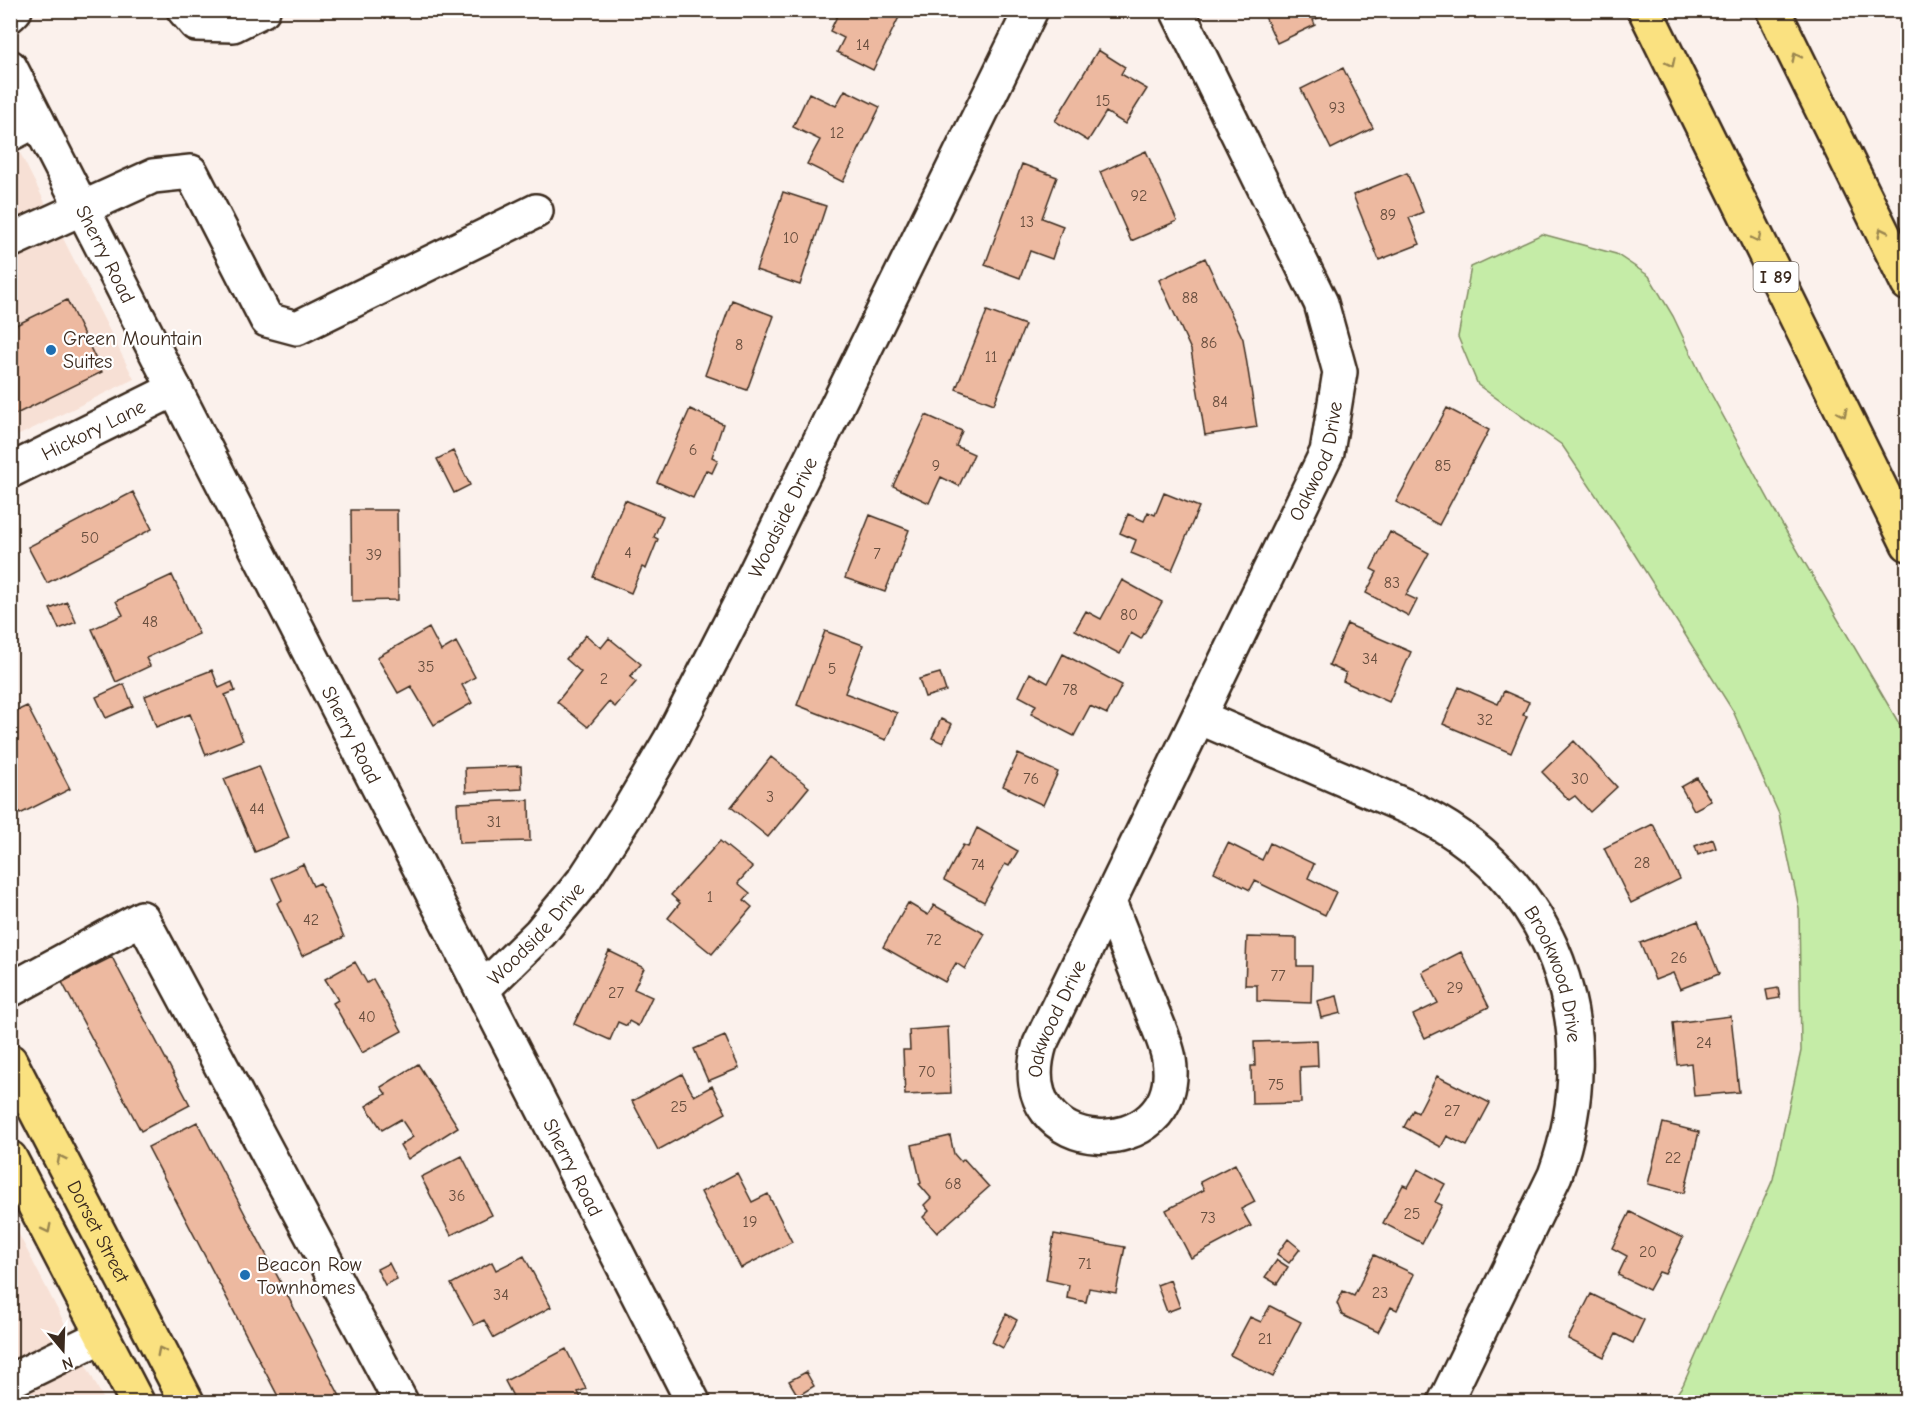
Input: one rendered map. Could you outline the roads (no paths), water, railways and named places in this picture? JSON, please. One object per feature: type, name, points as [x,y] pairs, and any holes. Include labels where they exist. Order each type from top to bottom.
[{"type":"main road","name":"I 89","points":[[1645,10],[1908,544]]},
{"type":"main road","points":[[1773,10],[1908,284]]},
{"type":"main road","name":"Dorset Street","points":[[10,1061],[188,1402]]},
{"type":"main road","points":[[10,1158],[137,1402]]},
{"type":"street","points":[[10,15],[15,10]]},
{"type":"street","points":[[184,10],[196,24],[234,25],[263,10]]},
{"type":"street","name":"Woodside Drive","points":[[482,990],[540,933],[584,880],[626,817],[671,739],[738,608],[1031,10]]},
{"type":"street","name":"Oakwood Drive","points":[[1109,902],[1165,1044],[1170,1075],[1161,1105],[1139,1127],[1125,1134],[1094,1138],[1065,1127],[1053,1117],[1037,1090],[1035,1067],[1040,1044],[1327,452],[1340,372],[1321,303],[1177,10]]},
{"type":"street","name":"Sherry Road","points":[[10,67],[24,127],[82,208],[693,1402]]},
{"type":"street","points":[[10,241],[153,176],[191,172],[267,320],[297,328],[536,211]]},
{"type":"street","name":"Hickory Lane","points":[[10,471],[175,389]]},
{"type":"street","name":"Brookwood Drive","points":[[1199,717],[1437,820],[1461,836],[1484,855],[1523,898],[1552,949],[1562,976],[1570,1004],[1577,1062],[1572,1119],[1565,1147],[1555,1175],[1445,1402]]},
{"type":"street","points":[[10,990],[142,918],[401,1402]]},
{"type":"street","points":[[10,1381],[102,1336]]},
{"type":"place","name":"Green Mountain Suites","points":[[51,350]]},
{"type":"place","name":"Beacon Row Townhomes","points":[[245,1275]]}]
